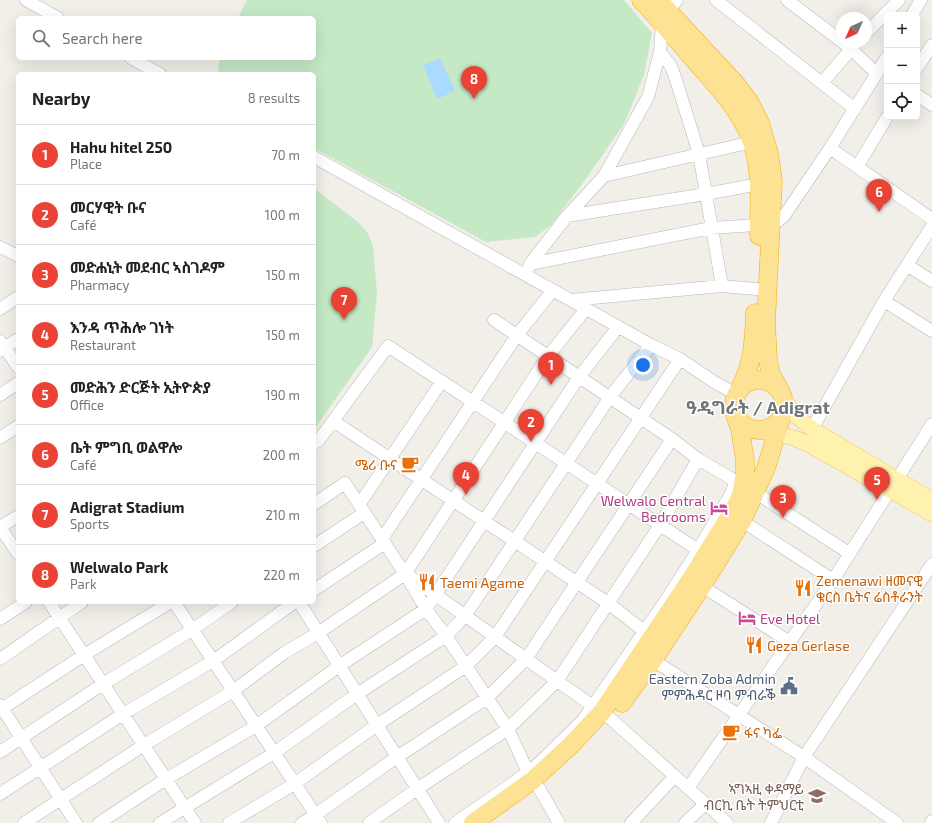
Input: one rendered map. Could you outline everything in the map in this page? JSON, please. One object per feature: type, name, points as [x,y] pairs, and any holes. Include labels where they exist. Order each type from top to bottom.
[{"type":"highway","points":[[473,823],[534,781],[578,755],[602,712],[742,521],[745,486],[745,460],[741,434],[733,404],[738,390],[747,375],[751,360],[762,289],[765,224],[773,181],[769,154],[760,122],[750,103],[736,84],[666,9],[642,0]]},
{"type":"highway","points":[[666,9],[718,87],[733,106],[752,142],[765,224]]},
{"type":"highway","points":[[602,712],[652,660],[696,582],[745,486],[766,468],[784,406],[782,394],[771,374],[768,360],[762,289]]},
{"type":"highway","points":[[738,390],[749,381],[762,380],[771,383],[782,394]]},
{"type":"highway","points":[[735,415],[744,426],[758,430],[772,426],[782,416]]},
{"type":"highway","points":[[494,823],[534,781]]},
{"type":"main road","points":[[782,394],[796,416],[812,429],[932,514]]},
{"type":"main road","points":[[758,430],[794,438],[893,485],[932,500]]},
{"type":"street","points":[[26,0],[54,16]]},
{"type":"street","points":[[716,0],[855,109]]},
{"type":"street","points":[[787,0],[836,33]]},
{"type":"street","points":[[872,27],[899,0]]},
{"type":"street","points":[[914,12],[921,0]]},
{"type":"street","points":[[529,270],[567,216],[604,176],[648,97],[660,52],[666,9]]},
{"type":"street","points":[[920,63],[932,44]]},
{"type":"street","points":[[822,83],[851,48]]},
{"type":"street","points":[[855,48],[877,74]]},
{"type":"street","points":[[660,52],[670,66],[677,83],[698,154],[722,286]]},
{"type":"street","points":[[135,60],[156,72]]},
{"type":"street","points":[[529,270],[712,228],[765,224],[778,221],[784,216],[830,148],[884,62]]},
{"type":"street","points":[[920,97],[932,105]]},
{"type":"street","points":[[857,167],[885,120]]},
{"type":"street","points":[[604,176],[752,142]]},
{"type":"street","points":[[812,429],[884,301],[932,226],[857,167],[830,148]]},
{"type":"street","points":[[316,158],[529,270],[553,290],[650,345],[680,359],[714,382],[738,390]]},
{"type":"street","points":[[567,216],[759,184]]},
{"type":"street","points":[[0,247],[16,255]]},
{"type":"street","points":[[907,265],[932,281]]},
{"type":"street","points":[[570,300],[722,286],[762,289]]},
{"type":"street","points":[[316,589],[383,541],[517,335],[553,290]]},
{"type":"street","points":[[0,309],[16,298]]},
{"type":"street","points":[[884,301],[932,331]]},
{"type":"street","points":[[24,823],[144,745],[233,691],[284,653],[318,633],[405,574],[548,356],[586,309]]},
{"type":"street","points":[[494,320],[672,439],[698,459],[745,486],[849,553]]},
{"type":"street","points":[[99,823],[166,779],[256,726],[339,666],[426,609],[579,377],[618,327]]},
{"type":"street","points":[[16,340],[2,347],[16,364]]},
{"type":"street","points":[[160,823],[274,753],[357,694],[446,636],[465,616],[610,397],[650,345]]},
{"type":"street","points":[[316,442],[319,440],[388,346],[698,550]]},
{"type":"street","points":[[229,823],[294,784],[377,725],[466,666],[495,637],[680,359]]},
{"type":"street","points":[[316,544],[362,509],[390,458],[442,381]]},
{"type":"street","points":[[0,394],[16,384]]},
{"type":"street","points":[[333,421],[608,603],[644,631]]},
{"type":"street","points":[[688,788],[832,580],[932,424]]},
{"type":"street","points":[[0,438],[16,427]]},
{"type":"street","points":[[302,823],[318,819],[397,757],[487,698],[526,659],[672,439]]},
{"type":"street","points":[[369,823],[417,789],[508,729],[557,680],[660,525],[698,459]]},
{"type":"street","points":[[316,503],[345,483],[405,574],[426,609],[446,636],[508,729],[534,781],[559,823]]},
{"type":"street","points":[[602,712],[644,631],[698,550],[732,492],[745,486]]},
{"type":"street","points":[[16,517],[0,527],[16,551]]},
{"type":"street","points":[[742,521],[832,580]]},
{"type":"street","points":[[771,823],[804,757],[932,564]]},
{"type":"street","points":[[405,574],[602,712],[727,823]]},
{"type":"street","points":[[696,582],[790,642]]},
{"type":"street","points":[[0,619],[23,604]]},
{"type":"street","points":[[50,604],[195,823]]},
{"type":"street","points":[[0,659],[79,604]]},
{"type":"street","points":[[76,823],[1,708],[84,654],[169,604]]},
{"type":"street","points":[[173,604],[318,819]]},
{"type":"street","points":[[0,752],[103,684],[192,630],[229,604]]},
{"type":"street","points":[[0,794],[41,769],[124,714],[213,661],[292,604]]},
{"type":"street","points":[[300,604],[439,823]]},
{"type":"street","points":[[652,660],[804,757],[897,823]]},
{"type":"street","points":[[631,823],[675,776]]},
{"type":"street","points":[[455,823],[534,781]]},
{"type":"street","points":[[685,823],[705,804]]},
{"type":"green space","points":[[247,0],[624,0],[652,33],[644,75],[624,124],[551,225],[535,237],[486,242],[316,149],[316,72],[219,72],[218,66],[220,60],[316,60],[316,16],[239,16]]},
{"type":"green space","points":[[316,190],[359,223],[367,232],[373,246],[377,293],[372,347],[316,427]]},
{"type":"water","points":[[440,58],[455,91],[437,99],[423,65]]},
{"type":"place","name":"Welwalo Park","points":[[474,99]]},
{"type":"place","name":"ቤት ምግቢ ወልዋሎ","points":[[879,212]]},
{"type":"place","name":"Adigrat Stadium","points":[[344,320]]},
{"type":"place","name":"Hahu hitel 250","points":[[551,385]]},
{"type":"place","name":"መርሃዊት ቡና","points":[[531,442]]},
{"type":"place","name":"ሜሪ ቡና","points":[[410,464]]},
{"type":"place","name":"እንዳ ጥሕሎ ገነት","points":[[466,495]]},
{"type":"place","name":"መድሕን ድርጅት ኢትዮጵያ","points":[[877,500]]},
{"type":"place","name":"Welwalo Central Bedrooms","points":[[719,508]]},
{"type":"place","name":"መድሐኒት መደብር ኣስገዶም","points":[[783,518]]},
{"type":"place","name":"Taemi Agame","points":[[427,582]]},
{"type":"place","name":"Zemenawi ዘመናዊ ቁርስ ቤትና ሬስቶራንት","points":[[803,588]]},
{"type":"place","name":"Eve Hotel","points":[[747,618]]},
{"type":"place","name":"Geza Gerlase","points":[[754,645]]},
{"type":"place","name":"Eastern Zoba Admin ምምሕዳር ዞባ ምብራቕ","points":[[789,686]]},
{"type":"place","name":"ፋና ካፌ","points":[[731,732]]},
{"type":"place","name":"ኣግኣዚ ቀዳማይ ብርኪ ቤት ትምህርቲ","points":[[817,796]]},
{"type":"district","name":"ዓዲግራት / Adigrat","points":[[758,407]]}]
